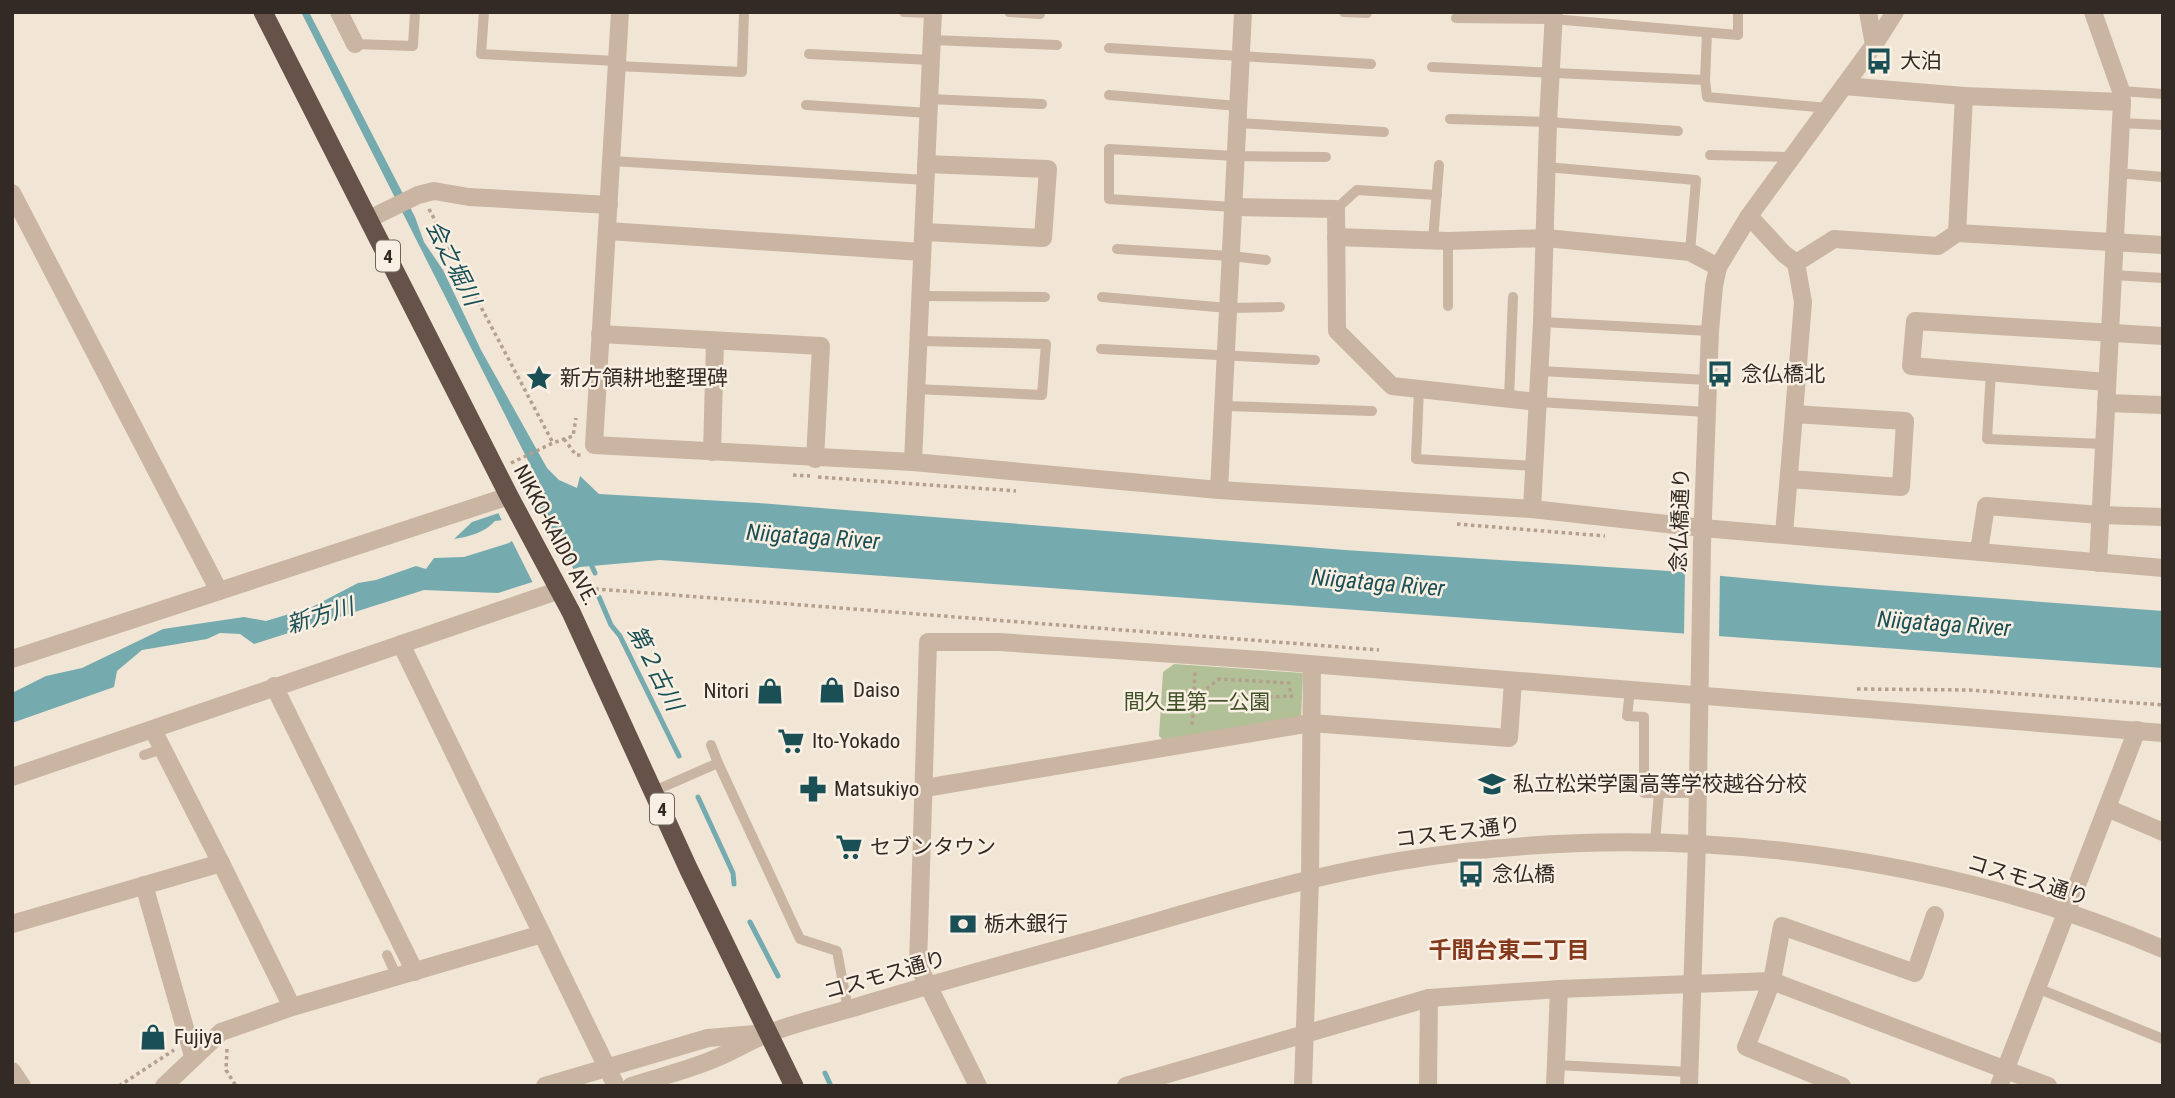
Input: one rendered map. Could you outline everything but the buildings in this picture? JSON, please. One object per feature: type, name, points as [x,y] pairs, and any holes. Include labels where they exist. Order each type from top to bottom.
[{"type":"highway","name":"NIKKO-KAIDO AVE.","points":[[263,12],[511,499],[565,590],[689,870],[794,1086]]},
{"type":"street","points":[[339,12],[355,44]]},
{"type":"street","points":[[620,12],[594,445],[913,462],[1219,490],[1532,509],[1702,536],[1784,534],[2163,568]]},
{"type":"street","points":[[1219,490],[1243,12]]},
{"type":"street","points":[[1868,12],[1874,45]]},
{"type":"street","name":"念仏橋通り","points":[[1689,1079],[1697,843],[1702,536],[1714,286],[1718,267],[1749,216],[1874,45],[1895,12]]},
{"type":"street","points":[[2094,12],[2122,96],[2098,563]]},
{"type":"street","points":[[913,462],[933,13]]},
{"type":"street","points":[[1532,509],[1554,16]]},
{"type":"street","points":[[1844,86],[1964,96],[2122,96]]},
{"type":"street","points":[[1957,233],[1964,96]]},
{"type":"street","points":[[924,232],[1043,238],[1048,169],[926,172]]},
{"type":"street","points":[[369,219],[434,191],[469,197],[609,205]]},
{"type":"street","points":[[12,193],[219,591]]},
{"type":"street","points":[[1233,207],[1336,209],[1337,331],[1392,386],[1538,402]]},
{"type":"street","points":[[1749,216],[1784,254],[1796,263],[1803,302],[1784,534]]},
{"type":"street","points":[[608,230],[922,252]]},
{"type":"street","points":[[1796,263],[1834,239],[1938,246],[1957,233],[2163,245]]},
{"type":"street","points":[[1336,237],[1441,241],[1546,238],[1690,252],[1718,267]]},
{"type":"street","points":[[2107,382],[1911,366],[1915,321],[2163,335]]},
{"type":"street","points":[[600,334],[821,346],[815,458]]},
{"type":"street","points":[[712,452],[715,342]]},
{"type":"street","points":[[2106,403],[2163,405]]},
{"type":"street","points":[[1790,480],[1901,487],[1905,421],[1794,414]]},
{"type":"street","points":[[12,659],[511,499]]},
{"type":"street","points":[[1979,551],[1986,506],[2163,517]]},
{"type":"street","points":[[12,777],[135,739],[274,686],[565,590]]},
{"type":"street","points":[[978,1086],[918,965],[928,642],[999,642],[1312,665],[2163,733]]},
{"type":"street","points":[[401,644],[616,1086]]},
{"type":"street","points":[[1303,1086],[1310,879],[1312,665]]},
{"type":"street","points":[[925,788],[1311,723],[1509,738],[1513,681]]},
{"type":"street","points":[[274,686],[415,972]]},
{"type":"street","points":[[153,730],[150,755],[221,863],[292,1007]]},
{"type":"street","points":[[2002,1078],[2137,730]]},
{"type":"street","points":[[2107,808],[2163,832]]},
{"type":"street","name":"コスモス通り","points":[[631,1086],[713,1060],[768,1033],[927,985],[1310,879],[1399,861],[1474,850],[1546,844],[1655,842],[1791,852],[1886,866],[1971,885],[2067,914],[2163,949]]},
{"type":"street","points":[[12,924],[221,863]]},
{"type":"street","points":[[144,885],[192,1047]]},
{"type":"street","points":[[1842,1086],[1746,1047],[1772,981],[1782,926],[1915,974],[1935,915]]},
{"type":"street","points":[[164,1086],[192,1047],[221,1032],[292,1007],[542,934]]},
{"type":"street","points":[[1126,1086],[1429,998],[1559,989],[1772,981],[2002,1078],[2048,1086]]},
{"type":"street","points":[[1555,1086],[1559,989]]},
{"type":"street","points":[[1428,1086],[1429,998]]},
{"type":"street","name":"コスモス通り","points":[[545,1086],[708,1038],[768,1033]]},
{"type":"street","points":[[12,1071],[22,1086]]},
{"type":"lane","points":[[355,44],[413,46],[415,12]]},
{"type":"lane","points":[[484,12],[481,54],[742,72],[744,12]]},
{"type":"lane","points":[[904,12],[933,13]]},
{"type":"lane","points":[[1009,12],[1040,14]]},
{"type":"lane","points":[[1344,12],[1367,13]]},
{"type":"lane","points":[[1456,18],[1554,16],[1738,35],[1738,12]]},
{"type":"lane","points":[[1707,33],[1704,80],[1707,97],[1828,108]]},
{"type":"lane","points":[[932,40],[1057,45]]},
{"type":"lane","points":[[1109,47],[1371,64]]},
{"type":"lane","points":[[809,54],[931,60]]},
{"type":"lane","points":[[1432,67],[1704,80]]},
{"type":"lane","points":[[2122,96],[2163,94]]},
{"type":"lane","points":[[1109,95],[1384,132]]},
{"type":"lane","points":[[806,105],[1042,104]]},
{"type":"lane","points":[[1450,119],[1548,122],[1678,131]]},
{"type":"lane","points":[[2120,123],[2163,125]]},
{"type":"lane","points":[[1233,207],[1109,199],[1108,149],[1236,156],[1326,157]]},
{"type":"lane","points":[[1710,155],[1790,157]]},
{"type":"lane","points":[[612,161],[926,172]]},
{"type":"lane","points":[[1440,165],[1437,195],[1448,306]]},
{"type":"lane","points":[[1546,167],[1696,180],[1690,252]]},
{"type":"lane","points":[[2117,173],[2163,177]]},
{"type":"lane","points":[[1336,209],[1357,190],[1437,195]]},
{"type":"lane","points":[[1117,249],[1266,260]]},
{"type":"lane","points":[[2113,275],[2163,278]]},
{"type":"lane","points":[[920,296],[1045,297]]},
{"type":"lane","points":[[1102,297],[1228,308],[1280,307]]},
{"type":"lane","points":[[1509,399],[1513,297]]},
{"type":"lane","points":[[1542,321],[1710,331]]},
{"type":"lane","points":[[916,389],[1042,395],[1046,344],[919,341]]},
{"type":"lane","points":[[1101,349],[1315,360]]},
{"type":"lane","points":[[1540,371],[1708,380]]},
{"type":"lane","points":[[1991,372],[1987,439],[2104,444]]},
{"type":"lane","points":[[1419,389],[1416,459],[1535,466]]},
{"type":"lane","points":[[1538,402],[1707,412]]},
{"type":"lane","points":[[1225,406],[1372,411]]},
{"type":"lane","points":[[1630,691],[1627,716],[1643,717],[1644,793],[1698,793]]},
{"type":"lane","points":[[711,745],[800,939],[837,951],[848,1009]]},
{"type":"lane","points":[[654,791],[718,763]]},
{"type":"lane","points":[[1655,842],[1659,793]]},
{"type":"lane","points":[[387,956],[397,977]]},
{"type":"lane","points":[[2037,988],[2163,1039]]},
{"type":"lane","points":[[1556,1065],[1689,1079]]},
{"type":"path","points":[[420,195],[553,443]]},
{"type":"path","points":[[516,460],[573,436],[577,414]]},
{"type":"path","points":[[565,590],[597,589],[929,614]]},
{"type":"path","points":[[1201,693],[1219,679],[1290,683],[1291,696]]},
{"type":"path","points":[[1849,689],[1970,691],[2163,705]]},
{"type":"path","points":[[1191,690],[1201,693],[1202,698],[1198,705],[1194,706],[1187,701],[1186,696],[1191,690]]},
{"type":"path","points":[[1269,697],[1302,696]]},
{"type":"path","points":[[228,1042],[226,1070],[236,1086]]},
{"type":"path","points":[[119,1086],[192,1047]]},
{"type":"green space","name":"間久里第一公園","points":[[1174,664],[1303,673],[1301,718],[1168,744],[1159,736],[1163,672]]},
{"type":"water","points":[[301,12],[309,12],[415,217],[424,242],[443,270],[481,350],[547,468],[559,480],[577,488],[580,476],[599,494],[758,503],[1345,550],[1669,571],[2163,611],[2163,668],[660,560],[580,567],[498,593],[424,590],[254,644],[240,634],[220,633],[207,639],[142,650],[117,671],[114,687],[12,723],[12,693],[46,676],[82,668],[163,629],[244,617],[266,621],[312,607],[358,583],[376,580],[416,566],[426,569],[434,558],[464,557],[509,543],[547,515],[495,521],[476,533],[454,539],[472,522],[540,499],[544,492]]},
{"type":"pier","points":[[534,497],[575,572],[534,585],[510,537],[535,519],[503,523],[497,510]]},
{"type":"pier","points":[[1685,568],[1720,571],[1719,640],[1684,637]]},
{"type":"waterway","points":[[590,562],[595,573]]},
{"type":"waterway","name":"第２古川","points":[[599,597],[679,756]]},
{"type":"waterway","name":"第２古川","points":[[698,797],[733,873],[734,884]]},
{"type":"waterway","name":"第２古川","points":[[750,922],[778,976]]},
{"type":"waterway","name":"第２古川","points":[[825,1073],[831,1086]]},
{"type":"place","name":"大泊","points":[[1879,61]]},
{"type":"place","name":"念仏橋北","points":[[1720,374]]},
{"type":"place","name":"新方領耕地整理碑","points":[[539,378]]},
{"type":"place","name":"Daiso","points":[[832,690]]},
{"type":"place","name":"Nitori","points":[[770,691]]},
{"type":"place","name":"Ito-Yokado","points":[[791,741]]},
{"type":"place","name":"私立松栄学園高等学校越谷分校","points":[[1492,784]]},
{"type":"place","name":"Matsukiyo","points":[[813,789]]},
{"type":"place","name":"セブンタウン","points":[[849,847]]},
{"type":"place","name":"念仏橋","points":[[1471,874]]},
{"type":"place","name":"栃木銀行","points":[[963,924]]},
{"type":"place","name":"Fujiya","points":[[153,1037]]},
{"type":"district","name":"千間台東二丁目","points":[[1509,950]]},
{"type":"water label","name":"会之堀川","points":[[453,263]]},
{"type":"water label","name":"Niigataga River","points":[[813,537]]},
{"type":"water label","name":"Niigataga River","points":[[1378,583]]},
{"type":"water label","name":"新方川","points":[[320,616]]},
{"type":"water label","name":"Niigataga River","points":[[1944,624]]}]
